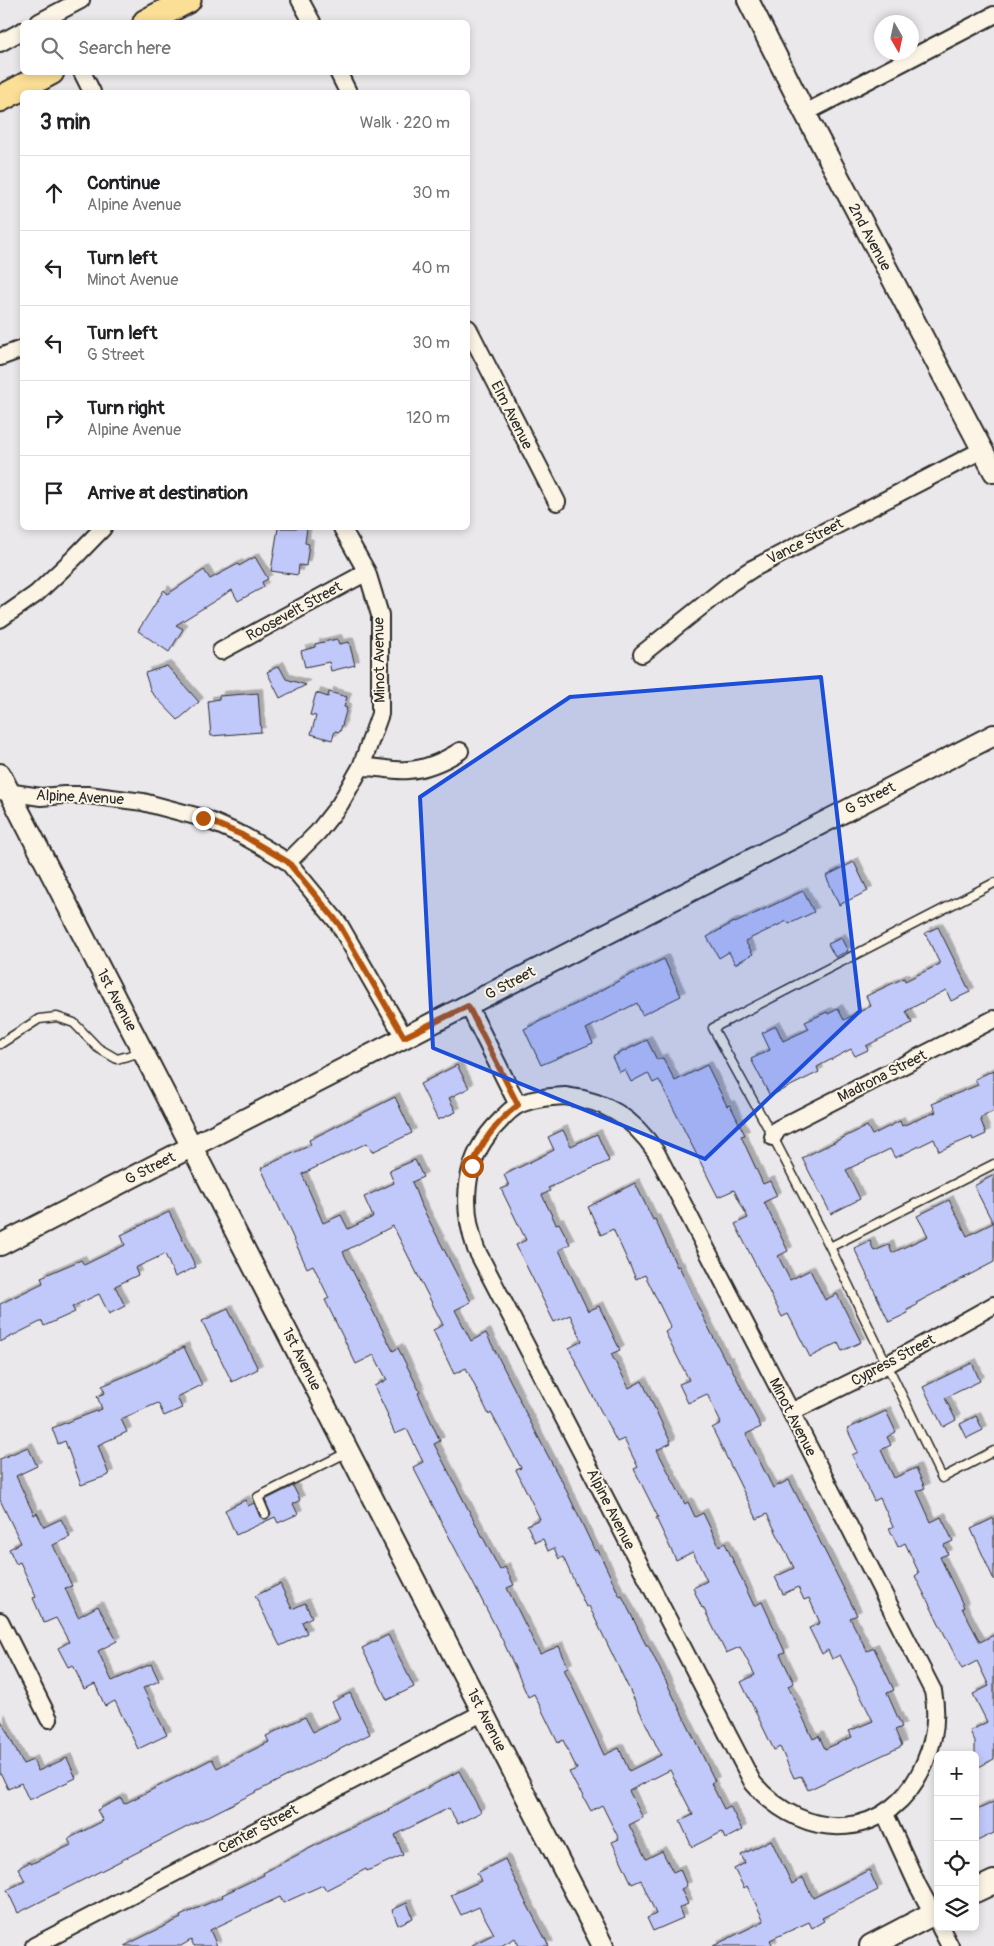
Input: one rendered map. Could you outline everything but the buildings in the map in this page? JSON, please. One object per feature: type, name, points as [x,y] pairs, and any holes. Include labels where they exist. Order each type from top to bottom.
[{"type":"main road","points":[[150,20],[188,0]]},
{"type":"main road","points":[[0,99],[44,75]]},
{"type":"main road","points":[[979,1890],[994,1882]]},
{"type":"main road","points":[[871,1946],[934,1920]]},
{"type":"street","points":[[43,20],[81,0]]},
{"type":"street","points":[[300,0],[311,20]]},
{"type":"street","name":"2nd Avenue","points":[[748,0],[805,114],[994,472]]},
{"type":"street","points":[[805,114],[994,15]]},
{"type":"street","points":[[0,44],[20,33]]},
{"type":"street","points":[[84,75],[91,90]]},
{"type":"street","points":[[340,75],[347,90]]},
{"type":"street","name":"Elm Avenue","points":[[470,332],[557,502]]},
{"type":"street","points":[[0,357],[20,350]]},
{"type":"street","name":"Vance Street","points":[[642,654],[732,582],[752,569],[982,450]]},
{"type":"street","points":[[0,619],[36,594],[73,560],[101,530]]},
{"type":"street","name":"Minot Avenue","points":[[288,862],[318,832],[340,804],[361,767],[380,714],[380,615],[367,572],[343,530]]},
{"type":"street","name":"Roosevelt Street","points":[[222,651],[367,572]]},
{"type":"street","name":"G Street","points":[[0,1246],[404,1037],[468,1006],[615,928],[994,735]]},
{"type":"street","points":[[361,767],[375,766],[408,770],[440,763],[460,751]]},
{"type":"street","name":"Alpine Avenue","points":[[3,785],[41,797],[64,795],[120,798],[167,807],[192,814],[232,830],[288,862],[339,924],[404,1037]]},
{"type":"street","name":"1st Avenue","points":[[3,785],[144,1051],[603,1946]]},
{"type":"street","points":[[468,1006],[518,1105]]},
{"type":"street","name":"Madrona Street","points":[[773,1137],[778,1128],[994,1019]]},
{"type":"street","name":"Minot Avenue","points":[[518,1105],[541,1097],[565,1096],[581,1098],[622,1115],[644,1135],[656,1152],[678,1193],[933,1691],[937,1708],[936,1724],[928,1755],[922,1770],[906,1794],[897,1805],[885,1814]]},
{"type":"street","name":"Alpine Avenue","points":[[518,1105],[495,1126],[478,1152],[468,1183],[467,1216],[476,1248],[537,1366],[753,1783],[773,1804],[785,1812],[812,1823],[840,1826],[868,1821],[885,1814]]},
{"type":"street","name":"Cypress Street","points":[[791,1412],[888,1364],[994,1305]]},
{"type":"street","points":[[0,1622],[49,1719]]},
{"type":"street","name":"Center Street","points":[[34,1946],[482,1712]]},
{"type":"street","points":[[885,1814],[918,1886],[934,1914]]},
{"type":"street","points":[[943,1931],[950,1946]]},
{"type":"lane","points":[[994,883],[713,1028],[773,1137],[830,1247],[942,1478],[994,1451]]},
{"type":"lane","points":[[0,1044],[39,1019],[57,1017],[74,1023],[98,1048],[117,1059],[144,1051]]},
{"type":"lane","points":[[830,1247],[994,1164]]},
{"type":"lane","points":[[265,1514],[258,1497],[349,1451]]},
{"type":"highlighted area","points":[[821,677],[860,1011],[705,1159],[433,1048],[420,797],[570,697]]},
{"type":"route","points":[[203,818],[242,835],[288,862],[339,924],[404,1037],[468,1006],[518,1105],[506,1114],[485,1138],[472,1166]]}]
